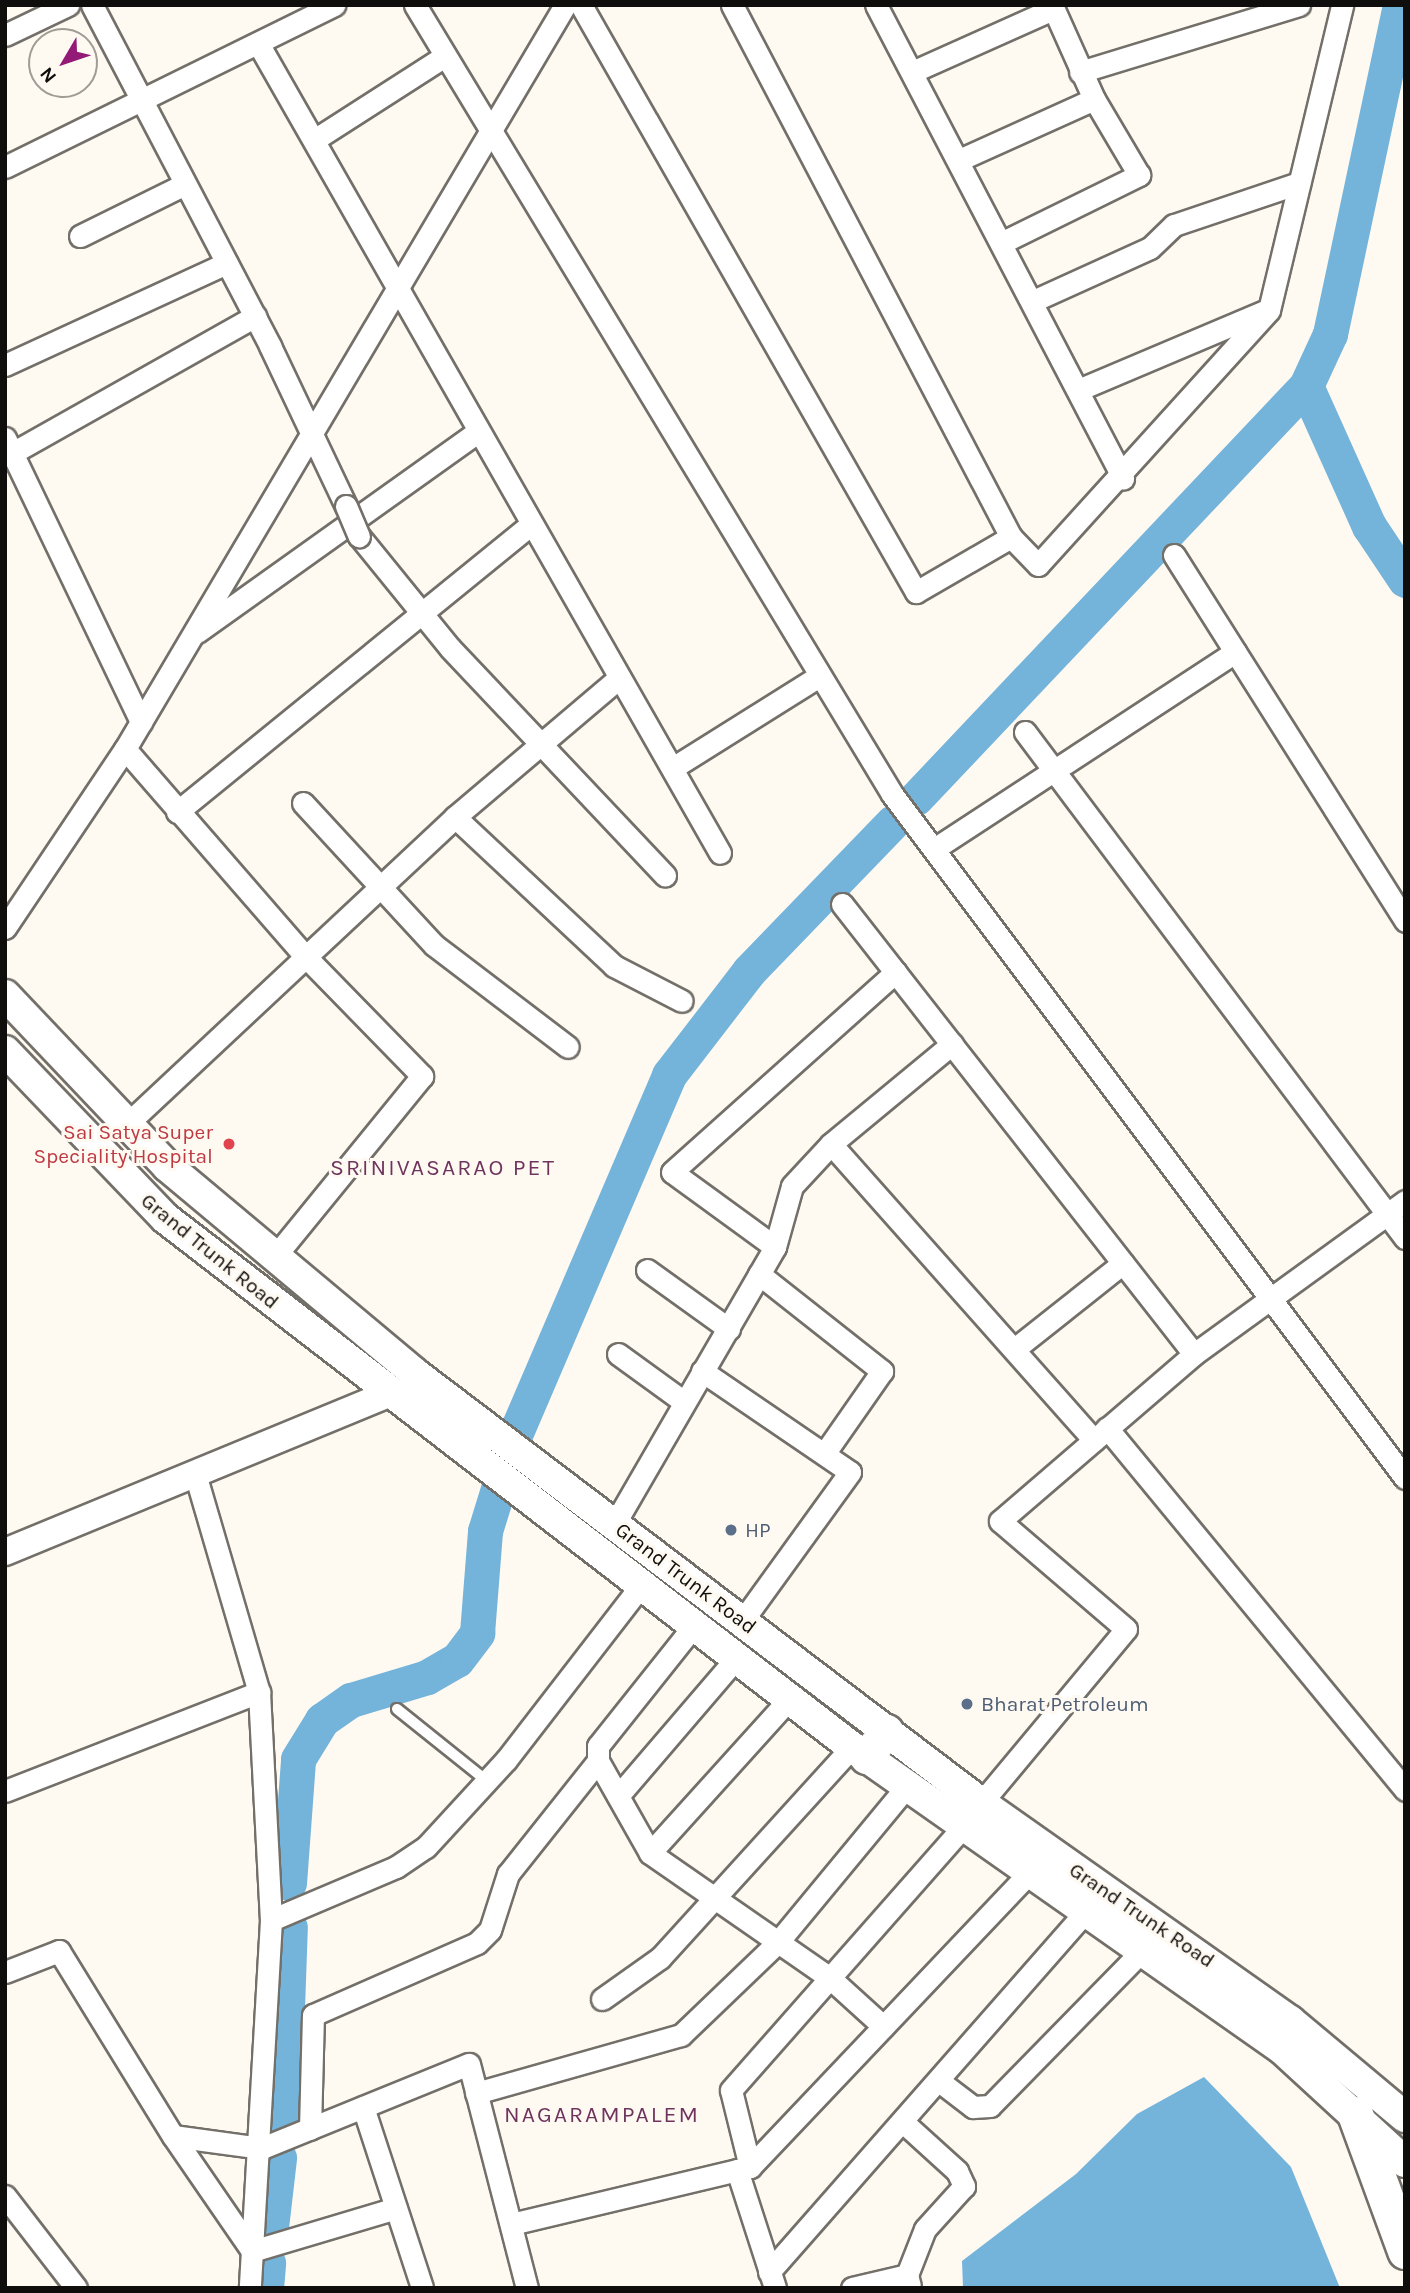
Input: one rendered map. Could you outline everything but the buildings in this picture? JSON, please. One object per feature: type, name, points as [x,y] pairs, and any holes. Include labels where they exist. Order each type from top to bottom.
[{"type":"highway","points":[[1355,2113],[1405,2251]]},
{"type":"main road","name":"Grand Trunk Road","points":[[5,995],[125,1126],[275,1256],[472,1417],[981,1803],[1220,1969],[1405,2117]]},
{"type":"main road","name":"Grand Trunk Road","points":[[5,1051],[165,1218],[520,1494],[739,1655],[906,1787],[1027,1875],[1282,2049],[1355,2113],[1405,2162]]},
{"type":"main road","points":[[859,1752],[886,1731]]},
{"type":"street","points":[[5,35],[68,5]]},
{"type":"street","points":[[92,5],[312,430],[359,536],[420,613],[665,875]]},
{"type":"street","points":[[5,167],[259,45],[334,5]]},
{"type":"street","points":[[415,5],[819,676],[934,849],[1405,1478]]},
{"type":"street","points":[[5,928],[125,749],[312,430],[492,135],[565,5]]},
{"type":"street","points":[[581,5],[916,592],[1011,537]]},
{"type":"street","points":[[732,5],[1011,537],[1038,565],[1123,478],[1269,310],[1342,5]]},
{"type":"street","points":[[877,5],[1003,242],[1123,478]]},
{"type":"street","points":[[1080,72],[1299,5]]},
{"type":"street","points":[[912,72],[1052,7],[1080,72],[1139,175],[1003,242]]},
{"type":"street","points":[[259,45],[529,526],[618,679],[674,767],[720,853]]},
{"type":"street","points":[[314,140],[445,56]]},
{"type":"street","points":[[959,160],[1094,99]]},
{"type":"street","points":[[1032,301],[1150,248],[1174,225],[1299,183]]},
{"type":"street","points":[[80,236],[185,184]]},
{"type":"street","points":[[5,365],[227,263]]},
{"type":"street","points":[[1078,390],[1269,310]]},
{"type":"street","points":[[141,722],[10,445],[254,316]]},
{"type":"street","points":[[191,636],[477,432]]},
{"type":"street","points":[[177,812],[529,526]]},
{"type":"street","points":[[1174,555],[1405,921]]},
{"type":"street","points":[[934,849],[1235,652]]},
{"type":"street","points":[[674,767],[819,676]]},
{"type":"street","points":[[125,1126],[455,817],[539,743],[618,679]]},
{"type":"street","points":[[1025,732],[1405,1238]]},
{"type":"street","points":[[125,749],[177,812],[306,956],[422,1076],[275,1256]]},
{"type":"street","points":[[303,803],[434,945],[568,1048]]},
{"type":"street","points":[[455,817],[614,966],[682,1001]]},
{"type":"street","points":[[842,904],[1194,1354]]},
{"type":"street","points":[[775,1247],[672,1172],[896,972]]},
{"type":"street","points":[[615,1523],[683,1401],[729,1329],[775,1247],[792,1186],[831,1144],[952,1044]]},
{"type":"street","points":[[831,1144],[1100,1434],[1405,1790]]},
{"type":"street","points":[[981,1803],[1126,1629],[1000,1521],[1194,1354],[1268,1296],[1405,1201]]},
{"type":"street","points":[[1017,1347],[1123,1263]]},
{"type":"street","points":[[647,1270],[729,1329]]},
{"type":"street","points":[[759,1274],[882,1370],[824,1454]]},
{"type":"street","points":[[618,1354],[683,1401]]},
{"type":"street","points":[[702,1371],[850,1472],[743,1621]]},
{"type":"street","points":[[5,1552],[196,1477],[390,1393]]},
{"type":"street","points":[[196,1477],[259,1692],[271,1920],[262,2148],[250,2288]]},
{"type":"street","points":[[271,1920],[412,1857],[487,1781],[642,1584]]},
{"type":"street","points":[[695,1624],[598,1746],[598,1761],[650,1853],[830,1978],[883,2025]]},
{"type":"street","points":[[618,1796],[739,1655]]},
{"type":"street","points":[[5,1791],[259,1692]]},
{"type":"street","points":[[650,1853],[792,1696]]},
{"type":"street","points":[[602,1999],[660,1958],[713,1897],[859,1752]]},
{"type":"street","points":[[310,2129],[313,2015],[477,1943],[490,1930],[508,1874],[598,1761]]},
{"type":"street","points":[[476,2093],[681,2035],[778,1942],[906,1787]]},
{"type":"street","points":[[772,2280],[744,2168],[732,2090],[962,1828]]},
{"type":"street","points":[[511,2224],[744,2168],[1027,1875]]},
{"type":"street","points":[[772,2280],[1083,1914]]},
{"type":"street","points":[[5,1972],[59,1951],[173,2137],[253,2251]]},
{"type":"street","points":[[939,2081],[973,2107],[990,2106],[1140,1953]]},
{"type":"street","points":[[173,2137],[262,2148],[469,2064],[527,2288]]},
{"type":"street","points":[[363,2107],[422,2288]]},
{"type":"street","points":[[852,2288],[909,2281],[925,2229],[964,2186],[957,2171],[904,2123]]},
{"type":"street","points":[[5,2196],[76,2288]]},
{"type":"street","points":[[253,2251],[396,2208]]},
{"type":"lane","points":[[397,1709],[487,1781]]},
{"type":"water","points":[[1204,2077],[1291,2167],[1340,2288],[963,2288],[962,2261],[1076,2174],[1137,2114]]},
{"type":"waterway","points":[[916,798],[1306,386],[1330,334],[1400,5]]},
{"type":"waterway","points":[[1306,386],[1369,526],[1405,580]]},
{"type":"waterway","points":[[289,1883],[298,1759],[322,1720],[351,1700],[427,1677],[457,1660],[477,1633],[485,1531],[514,1437],[669,1075],[749,971],[893,822]]},
{"type":"waterway","points":[[283,2123],[290,1927]]},
{"type":"waterway","points":[[270,2236],[279,2158]]},
{"type":"waterway","points":[[266,2288],[268,2263]]},
{"type":"place","name":"Sai Satya Super Speciality Hospital","points":[[229,1144]]},
{"type":"place","name":"HP","points":[[731,1530]]},
{"type":"place","name":"Bharat Petroleum","points":[[967,1704]]},
{"type":"district","name":"SRINIVASARAO PET","points":[[443,1168]]},
{"type":"district","name":"NAGARAMPALEM","points":[[602,2115]]}]
